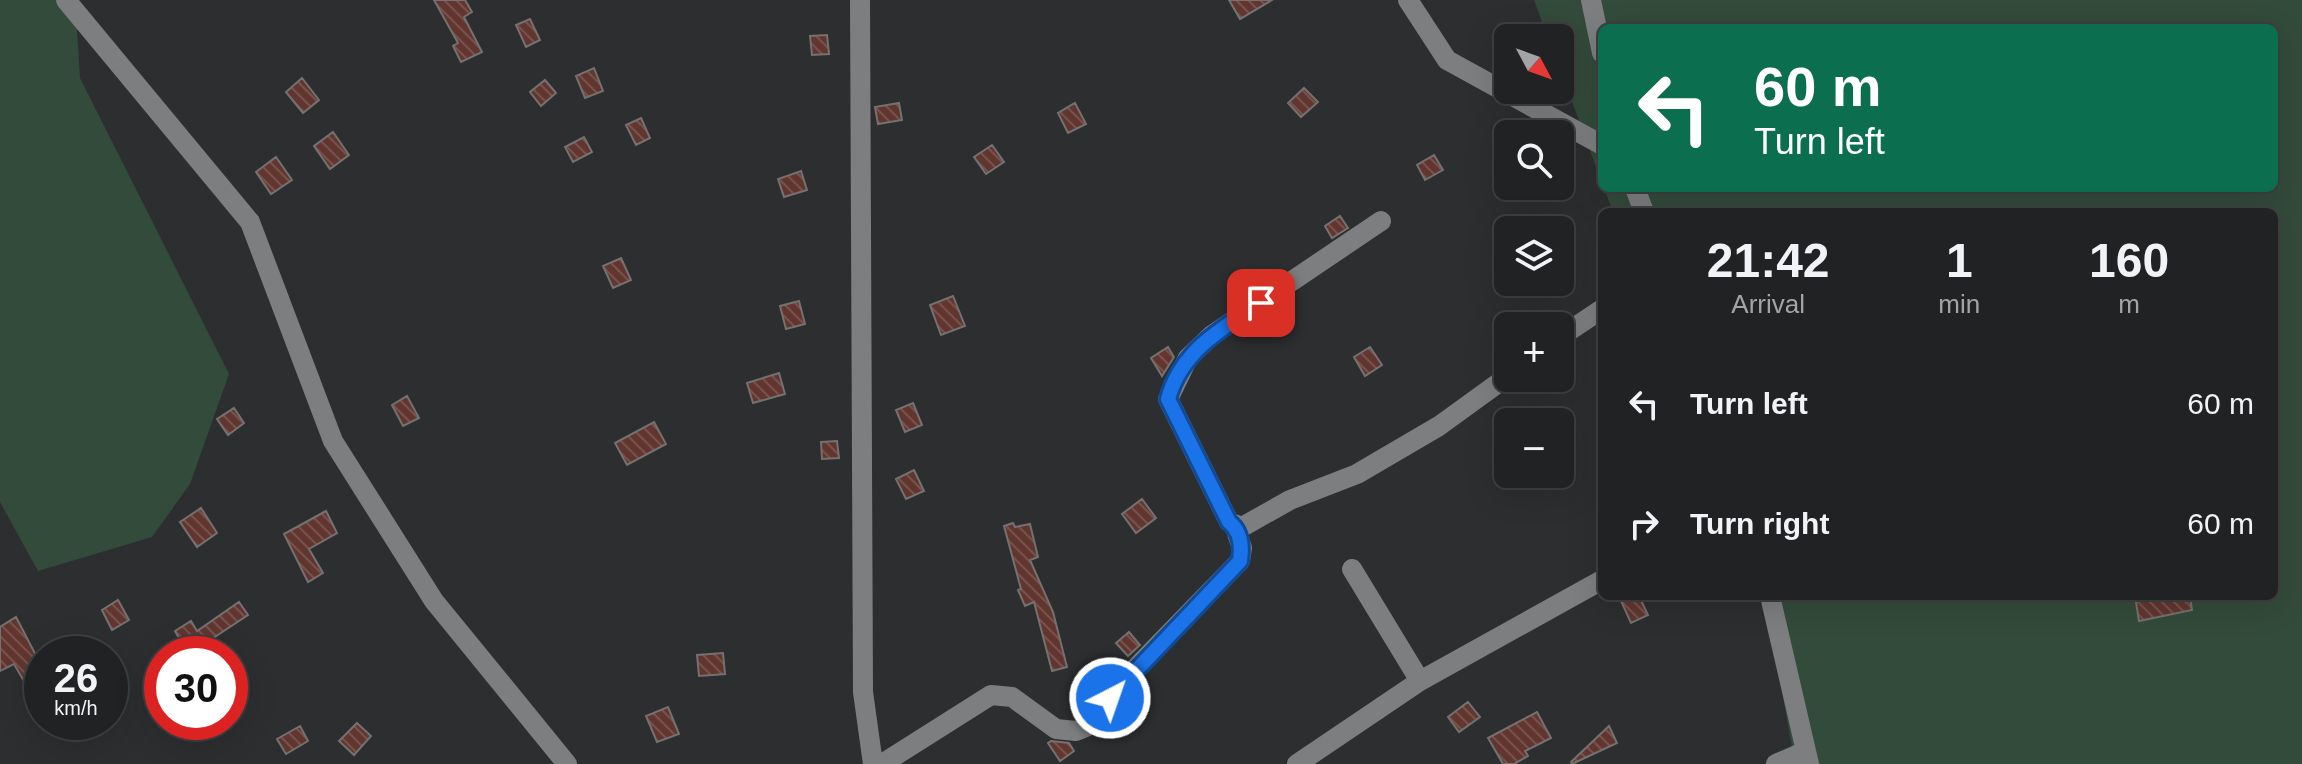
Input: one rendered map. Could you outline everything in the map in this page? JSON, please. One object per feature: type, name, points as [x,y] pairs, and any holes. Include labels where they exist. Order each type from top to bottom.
[{"type":"street","points":[[66,0],[250,222],[333,441],[434,601],[567,764]]},
{"type":"street","points":[[860,0],[863,692],[873,764]]},
{"type":"street","points":[[1408,0],[1447,60],[1598,143]]},
{"type":"street","points":[[1591,0],[1598,34]]},
{"type":"street","points":[[882,764],[991,695],[1012,697],[1056,729],[1076,731],[1086,727],[1120,684],[1240,561],[1242,548],[1235,527],[1229,522],[1168,399],[1172,385],[1188,358],[1212,335],[1381,221]]},
{"type":"street","points":[[1574,328],[1598,312]]},
{"type":"street","points":[[1235,527],[1242,527],[1290,500],[1357,474],[1439,426],[1494,386]]},
{"type":"street","points":[[1352,569],[1420,681]]},
{"type":"street","points":[[1297,764],[1420,681],[1598,582]]},
{"type":"street","points":[[1771,600],[1808,757],[1776,764]]},
{"type":"green space","points":[[0,0],[75,0],[80,78],[229,374],[190,484],[152,537],[38,571],[0,502]]},
{"type":"green space","points":[[1534,0],[2302,0],[2302,764],[1795,764],[1766,600],[2278,600],[2278,208],[1612,208],[1606,192],[2278,192],[2278,24],[1598,24],[1598,172],[1573,104],[1574,24],[1543,24]]},
{"type":"building","points":[[434,0],[465,0],[472,12],[464,17],[482,52],[461,62],[453,46],[458,43]]},
{"type":"building","points":[[1229,0],[1272,0],[1240,19]]},
{"type":"building","points":[[530,19],[540,40],[526,47],[516,25]]},
{"type":"building","points":[[827,35],[829,54],[812,55],[810,36]]},
{"type":"building","points":[[594,68],[603,91],[585,98],[576,76]]},
{"type":"building","points":[[302,78],[319,100],[303,113],[286,92]]},
{"type":"building","points":[[545,80],[556,93],[541,106],[530,92]]},
{"type":"building","points":[[1304,88],[1318,102],[1301,117],[1288,103]]},
{"type":"building","points":[[899,103],[902,120],[878,124],[875,107]]},
{"type":"building","points":[[1075,103],[1086,124],[1068,133],[1058,113]]},
{"type":"building","points":[[641,118],[650,138],[636,145],[626,125]]},
{"type":"building","points":[[333,132],[349,155],[330,169],[314,146]]},
{"type":"building","points":[[584,137],[592,152],[573,162],[565,147]]},
{"type":"building","points":[[992,145],[1004,162],[986,174],[974,157]]},
{"type":"building","points":[[1434,155],[1443,170],[1425,180],[1417,165]]},
{"type":"building","points":[[276,157],[292,180],[271,194],[256,172]]},
{"type":"building","points":[[801,171],[807,190],[784,197],[778,179]]},
{"type":"building","points":[[1340,216],[1348,228],[1332,238],[1325,226]]},
{"type":"building","points":[[621,258],[631,280],[613,288],[603,266]]},
{"type":"building","points":[[953,296],[965,326],[941,335],[930,305]]},
{"type":"building","points":[[799,301],[805,324],[786,329],[780,306]]},
{"type":"building","points":[[1168,347],[1174,357],[1162,376],[1151,358]]},
{"type":"building","points":[[1370,347],[1382,365],[1365,376],[1354,357]]},
{"type":"building","points":[[779,373],[785,394],[753,403],[747,383]]},
{"type":"building","points":[[407,396],[419,418],[403,426],[392,405]]},
{"type":"building","points":[[913,403],[922,425],[905,432],[896,410]]},
{"type":"building","points":[[234,408],[244,423],[228,435],[217,419]]},
{"type":"building","points":[[654,422],[666,444],[627,465],[615,443]]},
{"type":"building","points":[[837,441],[839,458],[822,459],[821,442]]},
{"type":"building","points":[[914,470],[924,491],[906,499],[896,479]]},
{"type":"building","points":[[1142,499],[1156,518],[1136,533],[1122,514]]},
{"type":"building","points":[[201,508],[217,533],[197,547],[180,522]]},
{"type":"building","points":[[326,511],[337,533],[309,549],[323,573],[308,582],[284,534]]},
{"type":"building","points":[[1013,523],[1015,527],[1030,524],[1038,557],[1030,560],[1053,612],[1067,667],[1052,671],[1034,602],[1025,606],[1018,590],[1021,589],[1004,526]]},
{"type":"building","points":[[118,600],[129,620],[112,630],[102,610]]},
{"type":"building","points":[[1641,600],[1648,615],[1631,623],[1621,601]]},
{"type":"building","points":[[2136,600],[2191,600],[2192,610],[2139,621]]},
{"type":"building","points":[[239,602],[248,615],[216,636],[178,636],[175,631],[191,621],[197,631]]},
{"type":"building","points":[[16,617],[26,636],[24,681],[14,664],[0,671],[0,627]]},
{"type":"building","points":[[1129,632],[1140,645],[1128,656],[1116,643]]},
{"type":"building","points":[[723,653],[725,674],[699,676],[697,655]]},
{"type":"building","points":[[1468,702],[1480,717],[1459,732],[1448,717]]},
{"type":"building","points":[[668,707],[679,734],[657,742],[646,716]]},
{"type":"building","points":[[1537,712],[1551,738],[1525,751],[1528,756],[1514,764],[1503,764],[1488,738]]},
{"type":"building","points":[[357,723],[371,736],[354,755],[339,741]]},
{"type":"building","points":[[300,726],[308,741],[286,754],[277,739]]},
{"type":"building","points":[[1609,726],[1617,743],[1572,764],[1571,762]]},
{"type":"building","points":[[1048,743],[1069,743],[1074,751],[1060,761]]},
{"type":"route","points":[[1110,698],[1240,561],[1242,548],[1235,527],[1229,522],[1168,399],[1172,385],[1188,358],[1212,335],[1261,303]]}]
